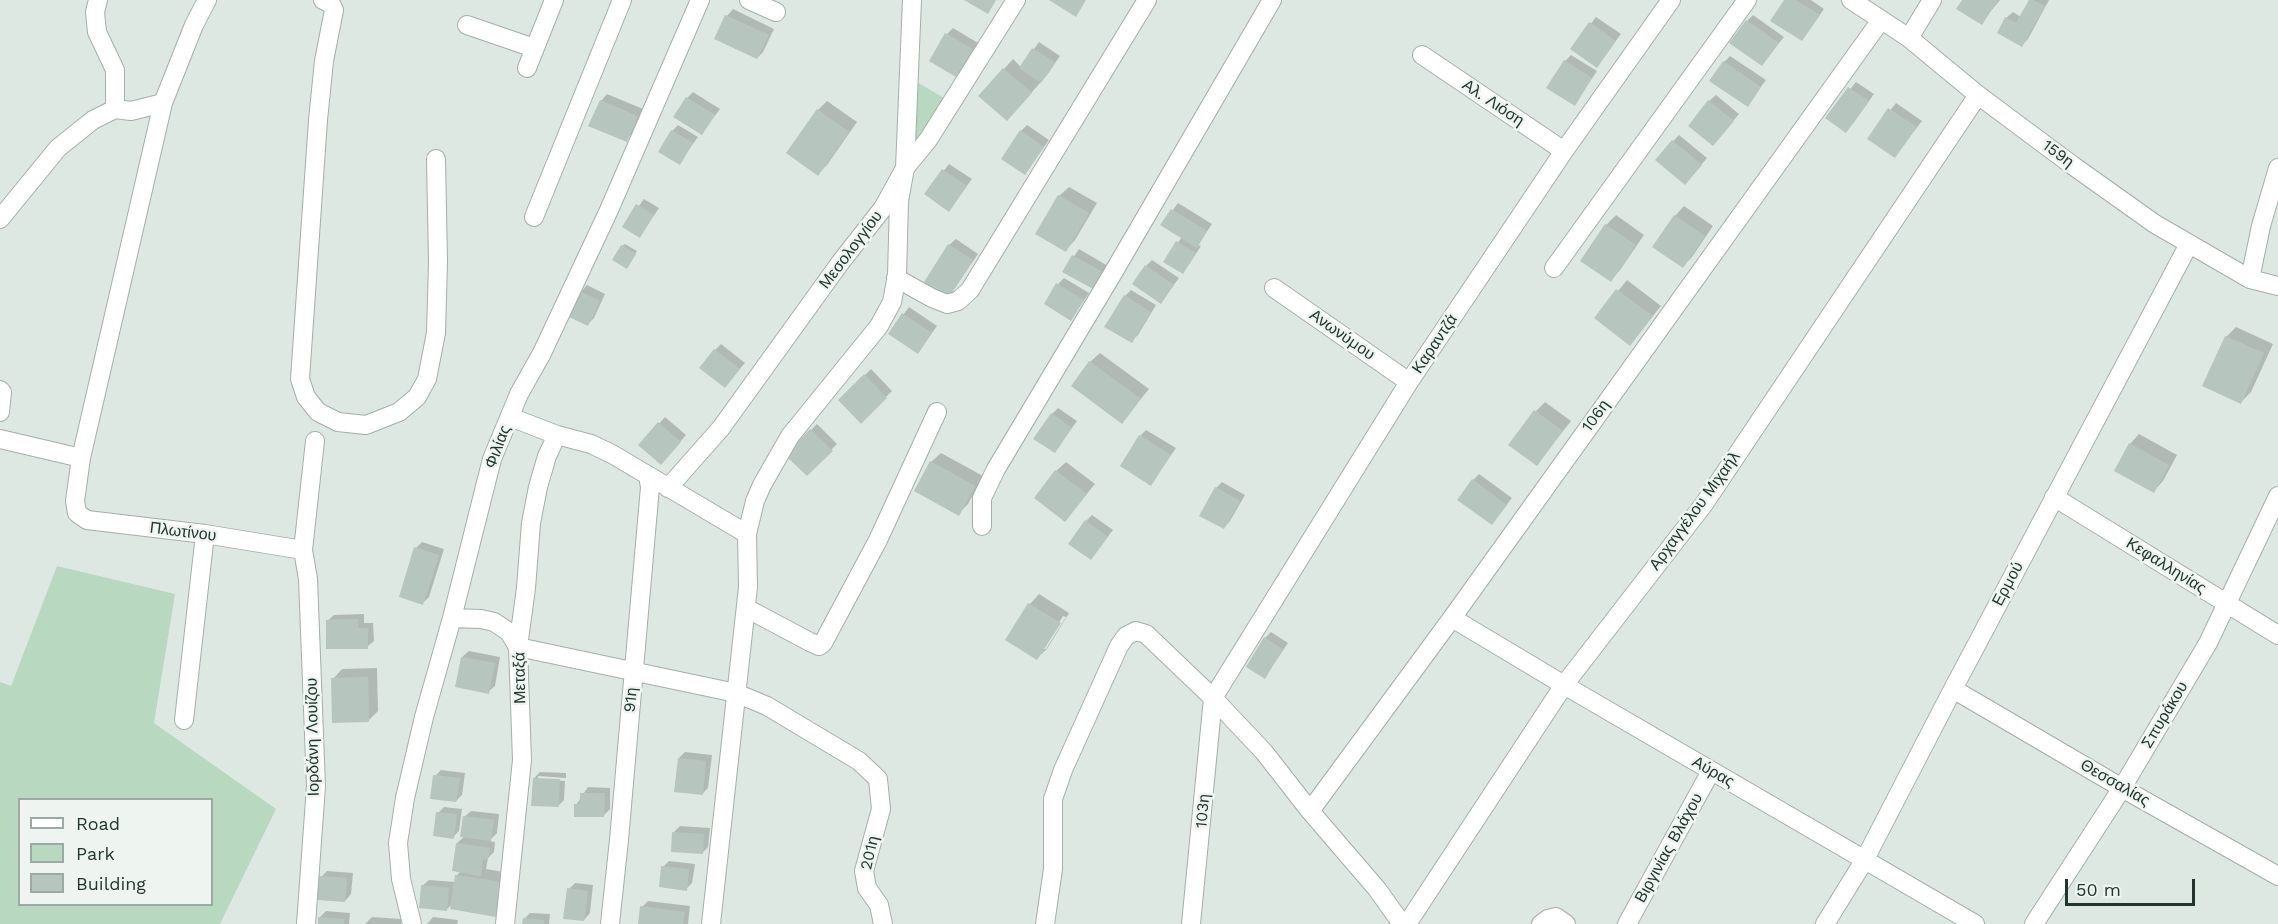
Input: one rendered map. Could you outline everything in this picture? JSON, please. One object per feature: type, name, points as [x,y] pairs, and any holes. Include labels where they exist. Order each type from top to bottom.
[{"type":"street","points":[[98,0],[95,12],[97,32],[115,70],[115,109]]},
{"type":"street","points":[[0,439],[81,458],[162,103],[189,35],[207,0]]},
{"type":"street","points":[[323,0],[331,4],[334,10],[324,62],[318,120],[300,379],[306,397],[318,412],[338,422],[366,425],[399,412],[417,398],[427,379],[436,333],[438,262],[436,159]]},
{"type":"street","points":[[527,68],[554,0]]},
{"type":"street","points":[[534,217],[622,0]]},
{"type":"street","name":"Φιλίας","points":[[412,924],[401,879],[399,843],[405,798],[492,459],[609,210],[700,0]]},
{"type":"street","points":[[749,0],[776,12]]},
{"type":"street","points":[[711,924],[746,608],[749,569],[747,534],[755,501],[769,471],[790,436],[879,326],[892,302],[896,278],[899,201],[905,168],[912,0]]},
{"type":"street","name":"Μεσολογγίου","points":[[668,488],[721,428],[840,263],[883,208],[905,168],[928,140],[1016,0]]},
{"type":"street","points":[[896,278],[947,304],[958,301],[970,290],[1147,0]]},
{"type":"street","points":[[982,526],[982,498],[996,469],[1272,0]]},
{"type":"street","name":"Καραντζά","points":[[1213,698],[1409,382],[1563,151],[1671,0]]},
{"type":"street","points":[[1554,268],[1747,0]]},
{"type":"street","name":"159η","points":[[1851,0],[1910,38],[1978,95],[2155,224],[2250,279],[2278,286]]},
{"type":"street","points":[[1910,38],[1932,0]]},
{"type":"street","name":"106η","points":[[1310,811],[1452,618],[1881,20]]},
{"type":"street","points":[[467,25],[534,48]]},
{"type":"street","name":"Αλ. Λιόση","points":[[1422,55],[1563,151]]},
{"type":"street","name":"Αρχαγγέλου Μιχαήλ","points":[[1407,924],[1564,685],[1704,504],[1978,95]]},
{"type":"street","points":[[0,219],[58,148],[93,120],[115,109],[131,111],[162,103]]},
{"type":"street","points":[[2250,279],[2261,226],[2277,178]]},
{"type":"street","name":"Ερμού","points":[[1826,924],[1864,861],[2189,244]]},
{"type":"street","name":"Ανωνύμου","points":[[1274,288],[1409,382]]},
{"type":"street","points":[[0,390],[2,407],[0,412]]},
{"type":"street","points":[[746,608],[810,642],[819,646],[823,643],[878,540],[937,412]]},
{"type":"street","points":[[510,417],[557,435],[591,444],[747,534]]},
{"type":"street","name":"Μεταξά","points":[[505,924],[522,760],[518,647],[526,588],[531,523],[547,456],[557,435]]},
{"type":"street","name":"Ιορδάνη Λουίζου","points":[[306,924],[316,786],[308,579],[303,550],[315,441]]},
{"type":"street","name":"Πλωτίνου","points":[[81,458],[75,501],[77,513],[87,520],[205,534],[303,550]]},
{"type":"street","name":"91η","points":[[610,924],[650,487],[648,476]]},
{"type":"street","name":"Σπυράκου","points":[[2034,924],[2122,788],[2208,643],[2278,496]]},
{"type":"street","name":"Κεφαλληνίας","points":[[2054,497],[2278,635]]},
{"type":"street","points":[[184,720],[205,534]]},
{"type":"street","points":[[452,618],[495,622],[509,632],[518,647],[736,693]]},
{"type":"street","name":"Αύρας","points":[[1452,618],[1969,923]]},
{"type":"street","points":[[1045,924],[1053,869],[1053,799],[1063,770],[1119,646],[1126,636],[1136,632],[1146,634],[1213,698],[1264,752],[1310,811],[1377,889],[1402,924]]},
{"type":"street","name":"Θεσσαλίας","points":[[1953,689],[2278,876]]},
{"type":"street","name":"201η","points":[[736,693],[767,706],[859,761],[878,779],[881,809],[864,871],[867,888],[879,905],[883,924]]},
{"type":"street","name":"103η","points":[[1191,924],[1213,698]]},
{"type":"street","name":"Βιργινίας Βλάχου","points":[[1627,924],[1711,771]]},
{"type":"street","points":[[1541,924],[1556,917],[1566,924]]},
{"type":"green space","points":[[917,82],[944,98],[915,145]]},
{"type":"green space","points":[[57,566],[175,594],[154,723],[276,809],[220,924],[0,924],[0,682],[11,686]]},
{"type":"building","points":[[964,0],[996,0],[988,14]]},
{"type":"building","points":[[1049,0],[1086,0],[1076,17]]},
{"type":"building","points":[[1784,0],[1796,0],[1820,15],[1802,41],[1770,21]]},
{"type":"building","points":[[1962,0],[1998,0],[1982,25],[1956,9]]},
{"type":"building","points":[[2029,0],[2045,6],[2022,47],[1997,33],[2005,17],[2016,23]]},
{"type":"building","points":[[725,15],[769,35],[757,59],[714,39]]},
{"type":"building","points":[[1746,20],[1779,43],[1762,66],[1729,43]]},
{"type":"building","points":[[1589,22],[1616,41],[1597,68],[1570,49]]},
{"type":"building","points":[[945,33],[973,49],[956,77],[929,61]]},
{"type":"building","points":[[1032,48],[1055,62],[1041,83],[1019,68]]},
{"type":"building","points":[[1564,60],[1592,78],[1575,106],[1546,88]]},
{"type":"building","points":[[1723,61],[1761,87],[1748,107],[1709,81]]},
{"type":"building","points":[[1003,68],[1032,93],[1007,121],[978,96]]},
{"type":"building","points":[[1848,87],[1869,101],[1846,133],[1825,118]]},
{"type":"building","points":[[686,97],[715,115],[702,135],[673,117]]},
{"type":"building","points":[[600,100],[638,116],[627,142],[588,126]]},
{"type":"building","points":[[1708,100],[1734,121],[1713,146],[1688,126]]},
{"type":"building","points":[[1888,108],[1917,127],[1895,158],[1867,139]]},
{"type":"building","points":[[817,109],[849,132],[818,176],[786,153]]},
{"type":"building","points":[[671,130],[693,143],[680,165],[658,152]]},
{"type":"building","points":[[1020,130],[1044,147],[1025,175],[1001,159]]},
{"type":"building","points":[[1672,140],[1702,165],[1685,185],[1655,160]]},
{"type":"building","points":[[942,169],[967,186],[949,212],[924,194]]},
{"type":"building","points":[[1058,195],[1089,213],[1066,252],[1035,234]]},
{"type":"building","points":[[636,204],[654,215],[640,238],[622,227]]},
{"type":"building","points":[[1171,209],[1207,231],[1197,248],[1160,225]]},
{"type":"building","points":[[1674,215],[1705,236],[1683,268],[1652,247]]},
{"type":"building","points":[[1605,224],[1636,245],[1611,282],[1580,261]]},
{"type":"building","points":[[1176,241],[1196,253],[1183,274],[1163,262]]},
{"type":"building","points":[[948,244],[973,260],[949,298],[924,282]]},
{"type":"building","points":[[621,245],[636,254],[627,269],[612,260]]},
{"type":"building","points":[[1072,255],[1103,272],[1093,289],[1062,272]]},
{"type":"building","points":[[1145,265],[1174,285],[1161,304],[1132,284]]},
{"type":"building","points":[[1056,283],[1084,300],[1071,321],[1044,304]]},
{"type":"building","points":[[1616,289],[1653,316],[1630,346],[1594,318]]},
{"type":"building","points":[[579,291],[600,301],[588,326],[567,316]]},
{"type":"building","points":[[1124,295],[1151,312],[1132,343],[1104,327]]},
{"type":"building","points":[[902,313],[932,333],[918,354],[888,334]]},
{"type":"building","points":[[2225,336],[2264,353],[2241,404],[2202,386]]},
{"type":"building","points":[[714,349],[740,369],[725,388],[699,368]]},
{"type":"building","points":[[1089,361],[1141,399],[1122,424],[1071,386]]},
{"type":"building","points":[[864,374],[887,398],[861,424],[838,400]]},
{"type":"building","points":[[1534,410],[1563,431],[1537,466],[1508,445]]},
{"type":"building","points":[[1051,413],[1072,428],[1055,453],[1033,439]]},
{"type":"building","points":[[658,422],[681,442],[661,465],[638,445]]},
{"type":"building","points":[[810,429],[833,451],[807,476],[785,455]]},
{"type":"building","points":[[1139,435],[1171,455],[1151,486],[1120,466]]},
{"type":"building","points":[[2129,443],[2169,465],[2154,493],[2114,471]]},
{"type":"building","points":[[930,461],[975,486],[959,516],[914,491]]},
{"type":"building","points":[[1055,470],[1087,494],[1065,522],[1034,498]]},
{"type":"building","points":[[1472,479],[1507,505],[1492,525],[1457,500]]},
{"type":"building","points":[[1215,487],[1240,501],[1224,529],[1199,516]]},
{"type":"building","points":[[1085,520],[1108,537],[1091,560],[1068,544]]},
{"type":"building","points":[[414,547],[439,555],[423,605],[399,597]]},
{"type":"building","points":[[1028,603],[1061,623],[1037,660],[1005,640]]},
{"type":"building","points":[[358,619],[358,628],[368,628],[368,649],[326,649],[326,620]]},
{"type":"building","points":[[1264,637],[1283,649],[1265,679],[1246,667]]},
{"type":"building","points":[[461,657],[495,663],[489,694],[455,687]]},
{"type":"building","points":[[368,677],[369,722],[332,723],[331,678]]},
{"type":"building","points":[[678,758],[706,761],[703,795],[674,792]]},
{"type":"building","points":[[433,775],[460,778],[456,802],[430,799]]},
{"type":"building","points":[[533,778],[560,779],[559,807],[531,806]]},
{"type":"building","points":[[580,793],[605,793],[604,817],[574,817],[574,804],[580,804]]},
{"type":"building","points":[[436,812],[457,814],[454,839],[433,836]]},
{"type":"building","points":[[463,816],[494,820],[491,841],[460,837]]},
{"type":"building","points":[[672,832],[704,834],[703,854],[671,852]]},
{"type":"building","points":[[456,843],[490,848],[488,860],[483,859],[481,876],[452,871]]},
{"type":"building","points":[[661,866],[689,869],[687,891],[659,887]]},
{"type":"building","points":[[455,875],[502,882],[496,917],[450,909]]},
{"type":"building","points":[[319,876],[347,878],[345,902],[317,900]]},
{"type":"building","points":[[421,885],[449,888],[447,911],[419,908]]},
{"type":"building","points":[[567,888],[588,891],[584,921],[563,919]]},
{"type":"building","points":[[640,906],[685,912],[683,924],[638,924]]},
{"type":"building","points":[[318,917],[344,919],[344,924],[318,924]]},
{"type":"building","points":[[523,918],[544,920],[544,924],[522,924]]}]
